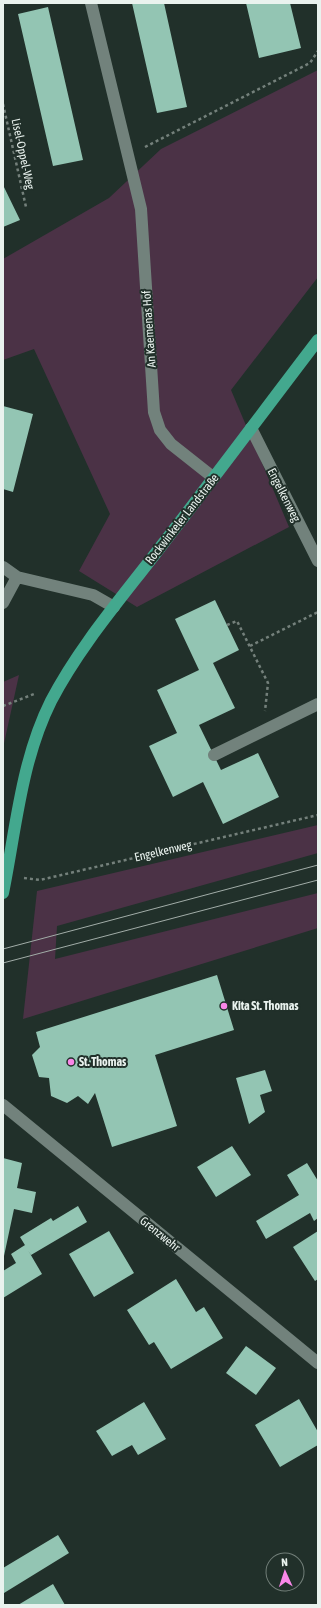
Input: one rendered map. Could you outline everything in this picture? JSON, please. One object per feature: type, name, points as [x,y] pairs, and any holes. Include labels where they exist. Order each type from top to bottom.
[{"type":"main road","name":"Rockwinkeler Landstraße","points":[[3,893],[20,801],[29,762],[51,701],[78,658],[114,607],[318,340]]},
{"type":"street","name":"An Kaemenas Hof","points":[[91,3],[141,209],[154,412],[160,430],[171,444],[214,478]]},
{"type":"street","name":"Engelkenweg","points":[[251,428],[318,561]]},
{"type":"street","points":[[3,567],[16,577],[93,595],[114,607]]},
{"type":"street","points":[[3,603],[16,577]]},
{"type":"street","points":[[214,755],[318,704]]},
{"type":"street","name":"Grenzwehr","points":[[3,1105],[318,1363]]},
{"type":"path","points":[[128,156],[310,63],[318,51]]},
{"type":"path","name":"Lisel-Oppel-Weg","points":[[3,104],[26,207]]},
{"type":"path","points":[[250,646],[318,612]]},
{"type":"path","points":[[227,625],[237,620],[268,683],[263,731]]},
{"type":"path","points":[[3,706],[33,694],[51,701]]},
{"type":"path","name":"Engelkenweg","points":[[7,876],[40,880],[318,815]]},
{"type":"shaded area","points":[[318,70],[318,277],[231,390],[289,527],[137,607],[79,571],[110,514],[34,349],[3,360],[3,259],[109,198],[161,149]]},
{"type":"shaded area","points":[[19,675],[3,748],[3,682]]},
{"type":"shaded area","points":[[318,825],[318,853],[57,926],[55,959],[318,893],[318,928],[23,1019],[37,891]]},
{"type":"building","points":[[132,3],[164,3],[187,107],[157,113]]},
{"type":"building","points":[[246,3],[290,3],[301,48],[259,58]]},
{"type":"building","points":[[48,7],[83,160],[53,166],[18,14]]},
{"type":"building","points":[[3,185],[20,220],[3,227]]},
{"type":"building","points":[[3,406],[33,414],[13,492],[3,489]]},
{"type":"building","points":[[215,600],[239,650],[213,663],[235,708],[199,725],[221,770],[258,753],[279,797],[223,824],[203,782],[173,797],[149,746],[177,733],[157,690],[199,670],[175,619]]},
{"type":"building","points":[[217,975],[234,1030],[155,1055],[177,1126],[112,1147],[95,1093],[88,1104],[78,1096],[67,1103],[51,1096],[49,1078],[39,1077],[32,1055],[40,1047],[36,1032]]},
{"type":"building","points":[[265,1070],[272,1091],[260,1095],[265,1112],[249,1124],[236,1078]]},
{"type":"building","points":[[232,1146],[251,1175],[216,1197],[197,1167]]},
{"type":"building","points":[[3,1158],[22,1163],[17,1188],[36,1192],[32,1213],[14,1209],[4,1256]]},
{"type":"building","points":[[307,1163],[318,1181],[318,1218],[314,1221],[310,1213],[266,1239],[256,1221],[299,1195],[287,1175]]},
{"type":"building","points":[[78,1206],[87,1222],[31,1255],[20,1237],[51,1218],[53,1221]]},
{"type":"building","points":[[109,1231],[134,1273],[94,1297],[69,1254]]},
{"type":"building","points":[[318,1231],[318,1279],[315,1281],[293,1247]]},
{"type":"building","points":[[25,1245],[42,1274],[3,1298],[3,1271],[16,1263],[11,1254]]},
{"type":"building","points":[[176,1279],[196,1312],[204,1307],[223,1338],[171,1369],[154,1342],[149,1345],[127,1310]]},
{"type":"building","points":[[246,1346],[276,1368],[256,1395],[226,1373]]},
{"type":"building","points":[[299,1399],[318,1432],[318,1445],[280,1467],[255,1425]]},
{"type":"building","points":[[144,1402],[166,1439],[138,1455],[132,1445],[112,1456],[96,1431]]},
{"type":"building","points":[[58,1535],[69,1553],[4,1593],[3,1568]]},
{"type":"building","points":[[53,1584],[65,1605],[18,1605]]},
{"type":"tram line","points":[[3,949],[318,865]]},
{"type":"tram line","points":[[3,963],[318,880]]},
{"type":"place","name":"Kita St. Thomas","points":[[224,1006]]},
{"type":"place","name":"St. Thomas","points":[[71,1062]]}]
